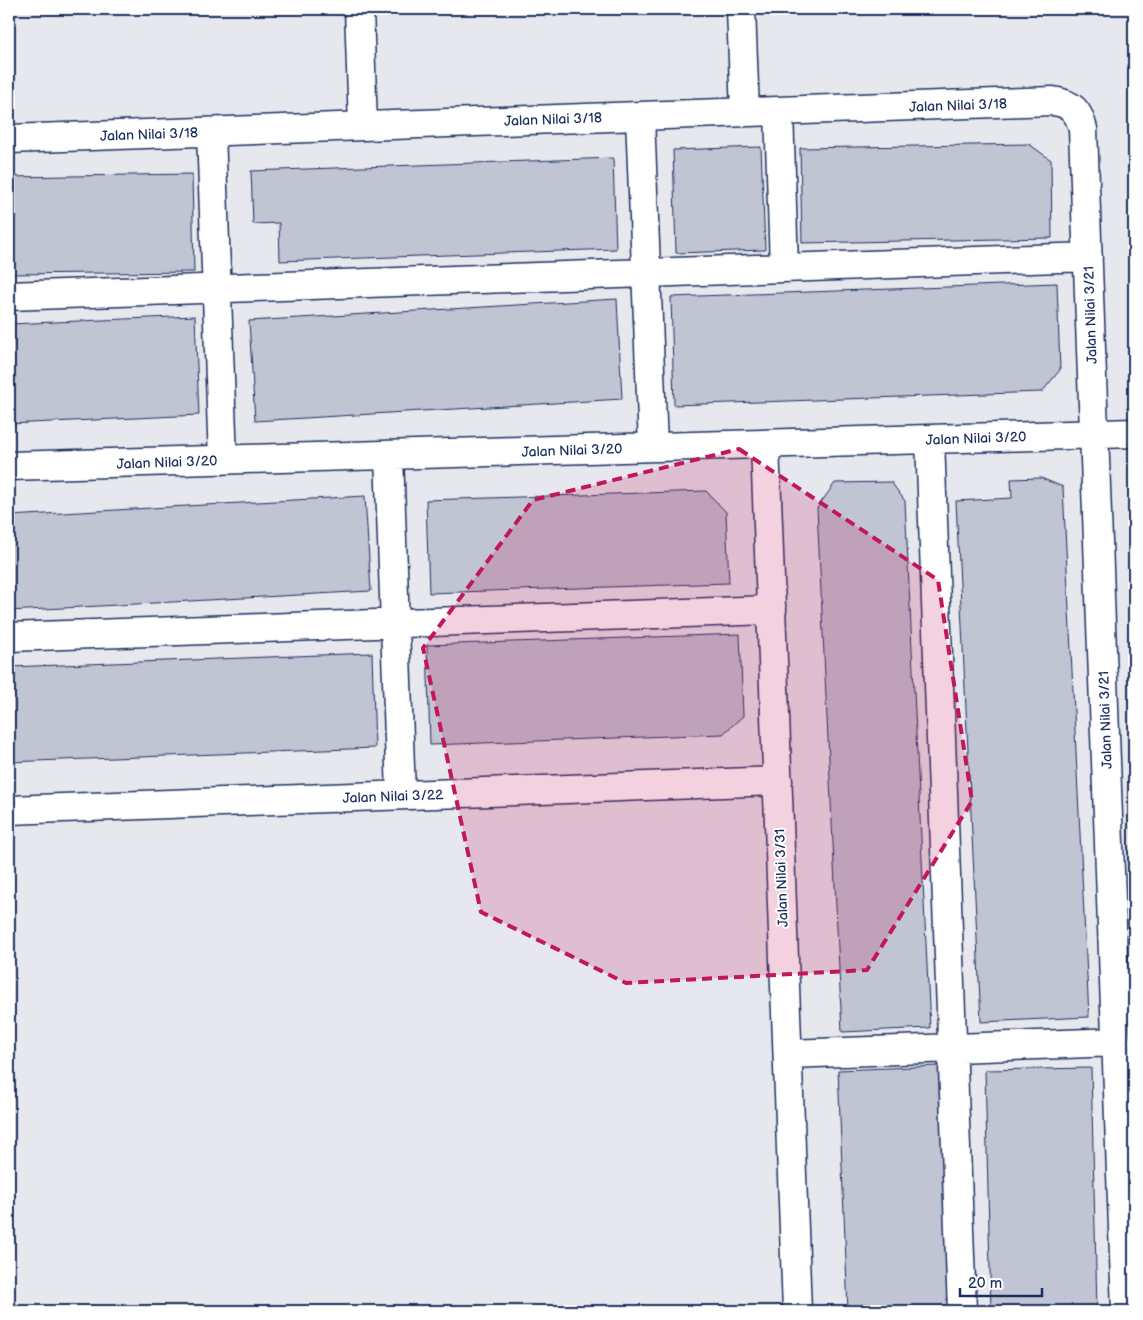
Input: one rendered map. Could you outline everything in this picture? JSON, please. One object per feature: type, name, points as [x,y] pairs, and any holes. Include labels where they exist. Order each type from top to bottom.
[{"type":"street","points":[[359,9],[363,126]]},
{"type":"street","points":[[741,9],[746,112]]},
{"type":"street","name":"Jalan Nilai 3/18","points":[[9,139],[1053,101],[1064,102],[1074,109],[1080,118],[1083,128]]},
{"type":"street","points":[[779,111],[784,268]]},
{"type":"street","points":[[640,116],[653,447]]},
{"type":"street","name":"Jalan Nilai 3/21","points":[[1083,128],[1126,1311]]},
{"type":"street","points":[[211,132],[223,460]]},
{"type":"street","points":[[9,296],[1088,257]]},
{"type":"street","name":"Jalan Nilai 3/20","points":[[9,466],[1134,433]]},
{"type":"street","points":[[930,439],[962,1311]]},
{"type":"street","name":"Jalan Nilai 3/31","points":[[765,444],[797,1311]]},
{"type":"street","points":[[389,455],[402,795]]},
{"type":"street","points":[[9,637],[772,610]]},
{"type":"street","name":"Jalan Nilai 3/22","points":[[9,810],[778,781]]},
{"type":"street","points":[[788,1054],[1117,1042]]},
{"type":"highlighted area","points":[[739,449],[938,580],[972,801],[867,970],[626,983],[481,912],[423,648],[533,500]]},
{"type":"shaded area","points":[[9,9],[1134,9],[1134,1311],[9,1311]]},
{"type":"building","points":[[1029,144],[1051,160],[1052,238],[802,243],[800,148]]},
{"type":"building","points":[[761,147],[765,250],[676,253],[673,150]]},
{"type":"building","points":[[613,158],[616,249],[280,261],[279,223],[253,224],[251,171]]},
{"type":"building","points":[[192,174],[194,272],[9,274],[9,177]]},
{"type":"building","points":[[1057,283],[1060,370],[1042,392],[674,405],[671,297]]},
{"type":"building","points":[[617,299],[622,399],[255,421],[249,321]]},
{"type":"building","points":[[195,316],[199,415],[9,424],[9,324]]},
{"type":"building","points":[[1041,478],[1063,487],[1089,1017],[981,1022],[956,501],[1012,498],[1011,479]]},
{"type":"building","points":[[891,482],[905,501],[930,1028],[842,1032],[817,508],[835,483]]},
{"type":"building","points":[[706,491],[726,512],[729,583],[429,593],[426,500]]},
{"type":"building","points":[[365,496],[371,591],[9,611],[9,516]]},
{"type":"building","points":[[740,634],[743,716],[723,734],[430,745],[427,645]]},
{"type":"building","points":[[372,653],[375,748],[9,762],[9,667]]},
{"type":"building","points":[[939,1066],[949,1311],[848,1311],[838,1070]]},
{"type":"building","points":[[1091,1068],[1097,1308],[1094,1311],[991,1311],[985,1070]]}]
